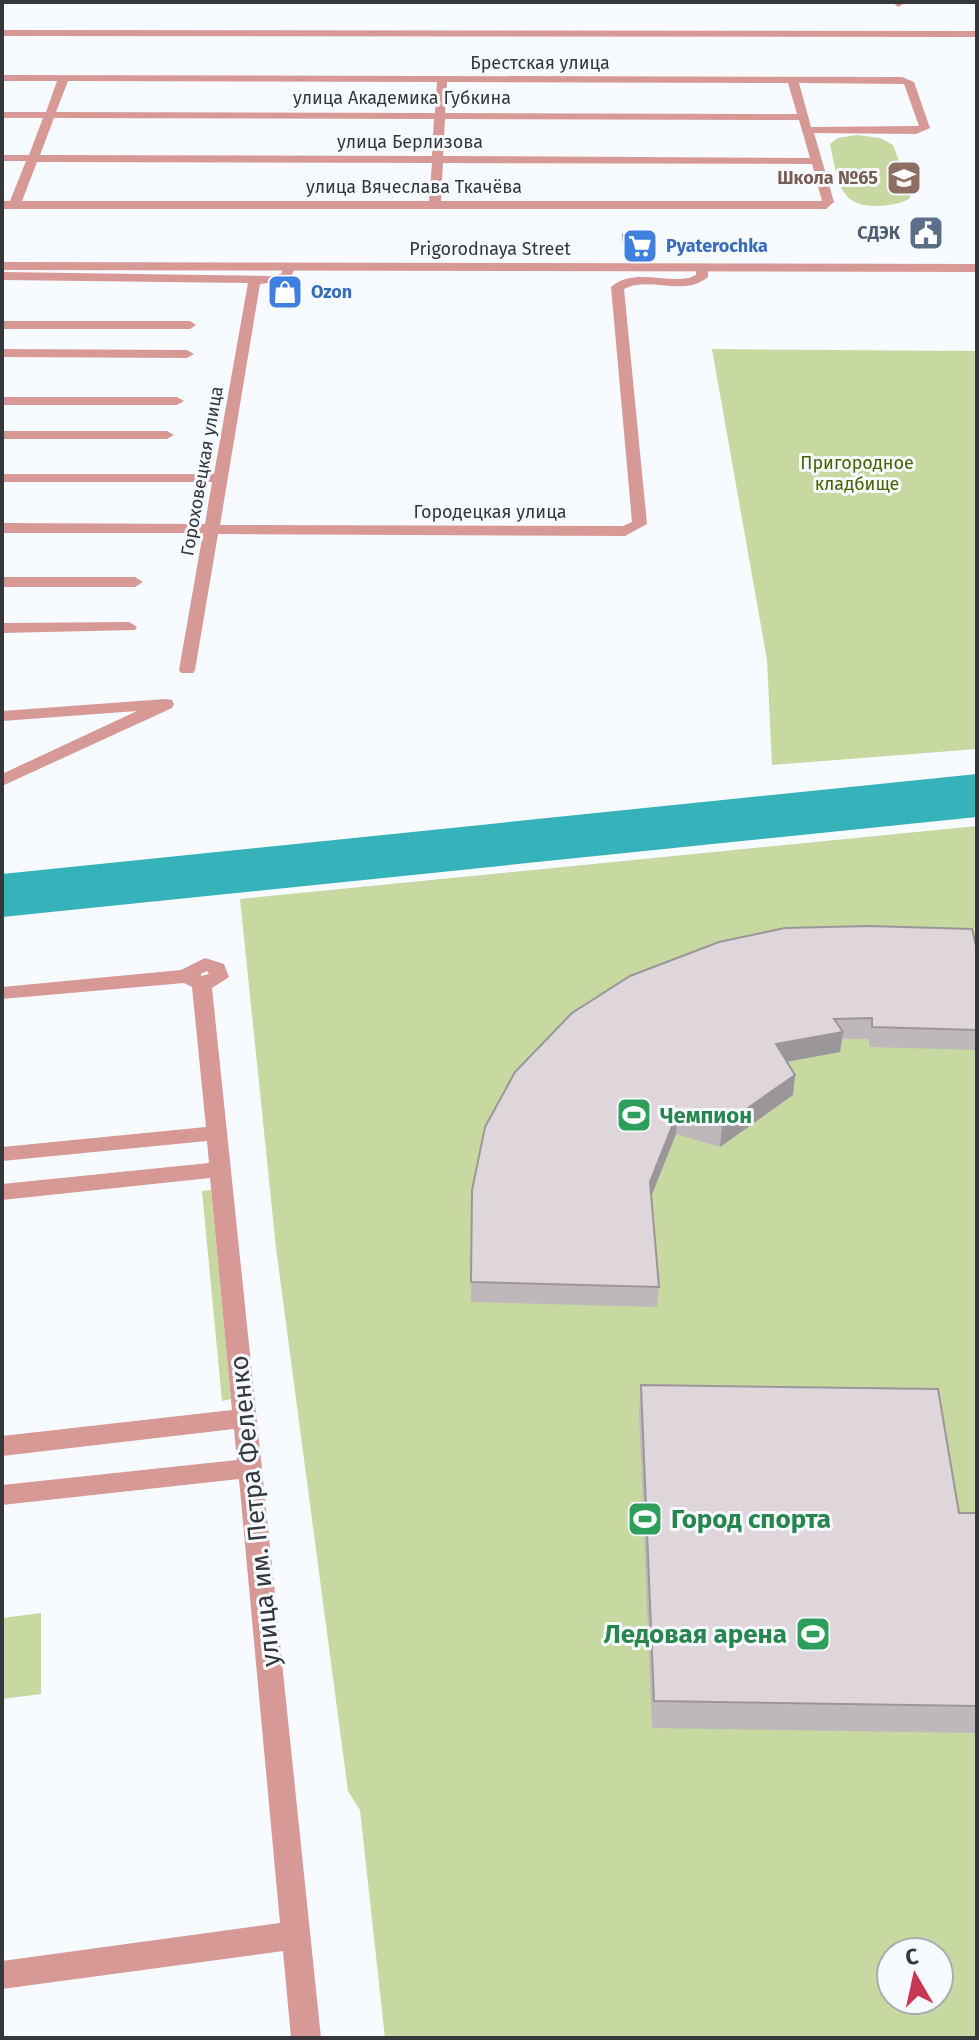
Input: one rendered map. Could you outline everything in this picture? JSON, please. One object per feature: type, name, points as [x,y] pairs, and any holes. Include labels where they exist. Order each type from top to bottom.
[{"type":"street","points":[[2,33],[977,34]]},
{"type":"street","name":"Брестская улица","points":[[2,78],[906,81],[909,82],[925,128],[916,131],[807,130]]},
{"type":"street","points":[[9,205],[33,158],[64,78]]},
{"type":"street","points":[[435,205],[442,78]]},
{"type":"street","points":[[793,80],[818,161]]},
{"type":"street","name":"улица Академика Губкина","points":[[2,115],[802,117]]},
{"type":"street","name":"улица Берлизова","points":[[2,158],[818,161]]},
{"type":"street","name":"улица Вячеслава Ткачёва","points":[[9,205],[826,205],[828,202],[818,161]]},
{"type":"street","points":[[3,270],[255,279],[286,277],[289,267]]},
{"type":"street","name":"Prigorodnaya Street","points":[[3,270],[289,267],[977,268]]},
{"type":"street","name":"Городецкая улица","points":[[2,528],[625,531],[634,528],[640,524],[617,287],[627,282],[693,282],[702,277],[702,268]]},
{"type":"street","name":"Гороховецкая улица","points":[[187,670],[209,528],[255,279]]},
{"type":"street","points":[[2,325],[190,325]]},
{"type":"street","points":[[2,353],[187,354]]},
{"type":"street","points":[[2,401],[177,401]]},
{"type":"street","points":[[2,435],[167,435]]},
{"type":"street","points":[[2,478],[219,478]]},
{"type":"street","points":[[2,582],[135,582]]},
{"type":"street","points":[[2,628],[129,627]]},
{"type":"street","points":[[2,716],[166,704],[2,781]]},
{"type":"street","name":"улица им. Петра Феленко","points":[[2,993],[196,980],[245,1418],[306,2038]]},
{"type":"street","points":[[2,1154],[215,1133]]},
{"type":"street","points":[[2,1192],[219,1170]]},
{"type":"street","points":[[2,1446],[245,1418]]},
{"type":"street","points":[[2,1495],[250,1468]]},
{"type":"street","points":[[2,1975],[296,1935]]},
{"type":"green space","points":[[857,135],[880,138],[893,145],[911,193],[909,199],[876,206],[859,204],[846,195],[838,178],[830,144],[838,138]]},
{"type":"green space","name":"Пригородное кладбище","points":[[712,349],[977,351],[977,749],[772,765],[767,660]]},
{"type":"green space","name":"Город спорта","points":[[977,826],[977,2038],[385,2038],[360,1810],[348,1791],[276,1248],[240,899]]},
{"type":"green space","points":[[211,1190],[231,1399],[222,1401],[202,1191]]},
{"type":"green space","points":[[41,1613],[41,1694],[2,1699],[2,1618]]},
{"type":"water","points":[[977,774],[977,817],[2,917],[2,874]]},
{"type":"building","name":"Pyaterochka","points":[[623,235],[650,235],[653,254],[625,254]]},
{"type":"building","name":"Чемпион","points":[[868,926],[972,929],[977,950],[977,1030],[872,1027],[872,1018],[834,1019],[843,1032],[776,1044],[795,1075],[722,1126],[677,1114],[650,1182],[659,1287],[471,1282],[472,1190],[485,1127],[515,1072],[572,1013],[630,976],[719,942],[785,928]]},
{"type":"building","name":"Ледовая арена","points":[[641,1385],[938,1389],[959,1513],[977,1513],[977,1706],[654,1701]]},
{"type":"place","name":"Школа №65","points":[[904,178]]},
{"type":"place","name":"СДЭК","points":[[926,233]]},
{"type":"place","name":"Pyaterochka","points":[[640,246]]},
{"type":"place","name":"Ozon","points":[[285,292]]},
{"type":"place","name":"Чемпион","points":[[634,1115]]},
{"type":"place","name":"Город спорта","points":[[645,1519]]},
{"type":"place","name":"Ледовая арена","points":[[813,1634]]}]
